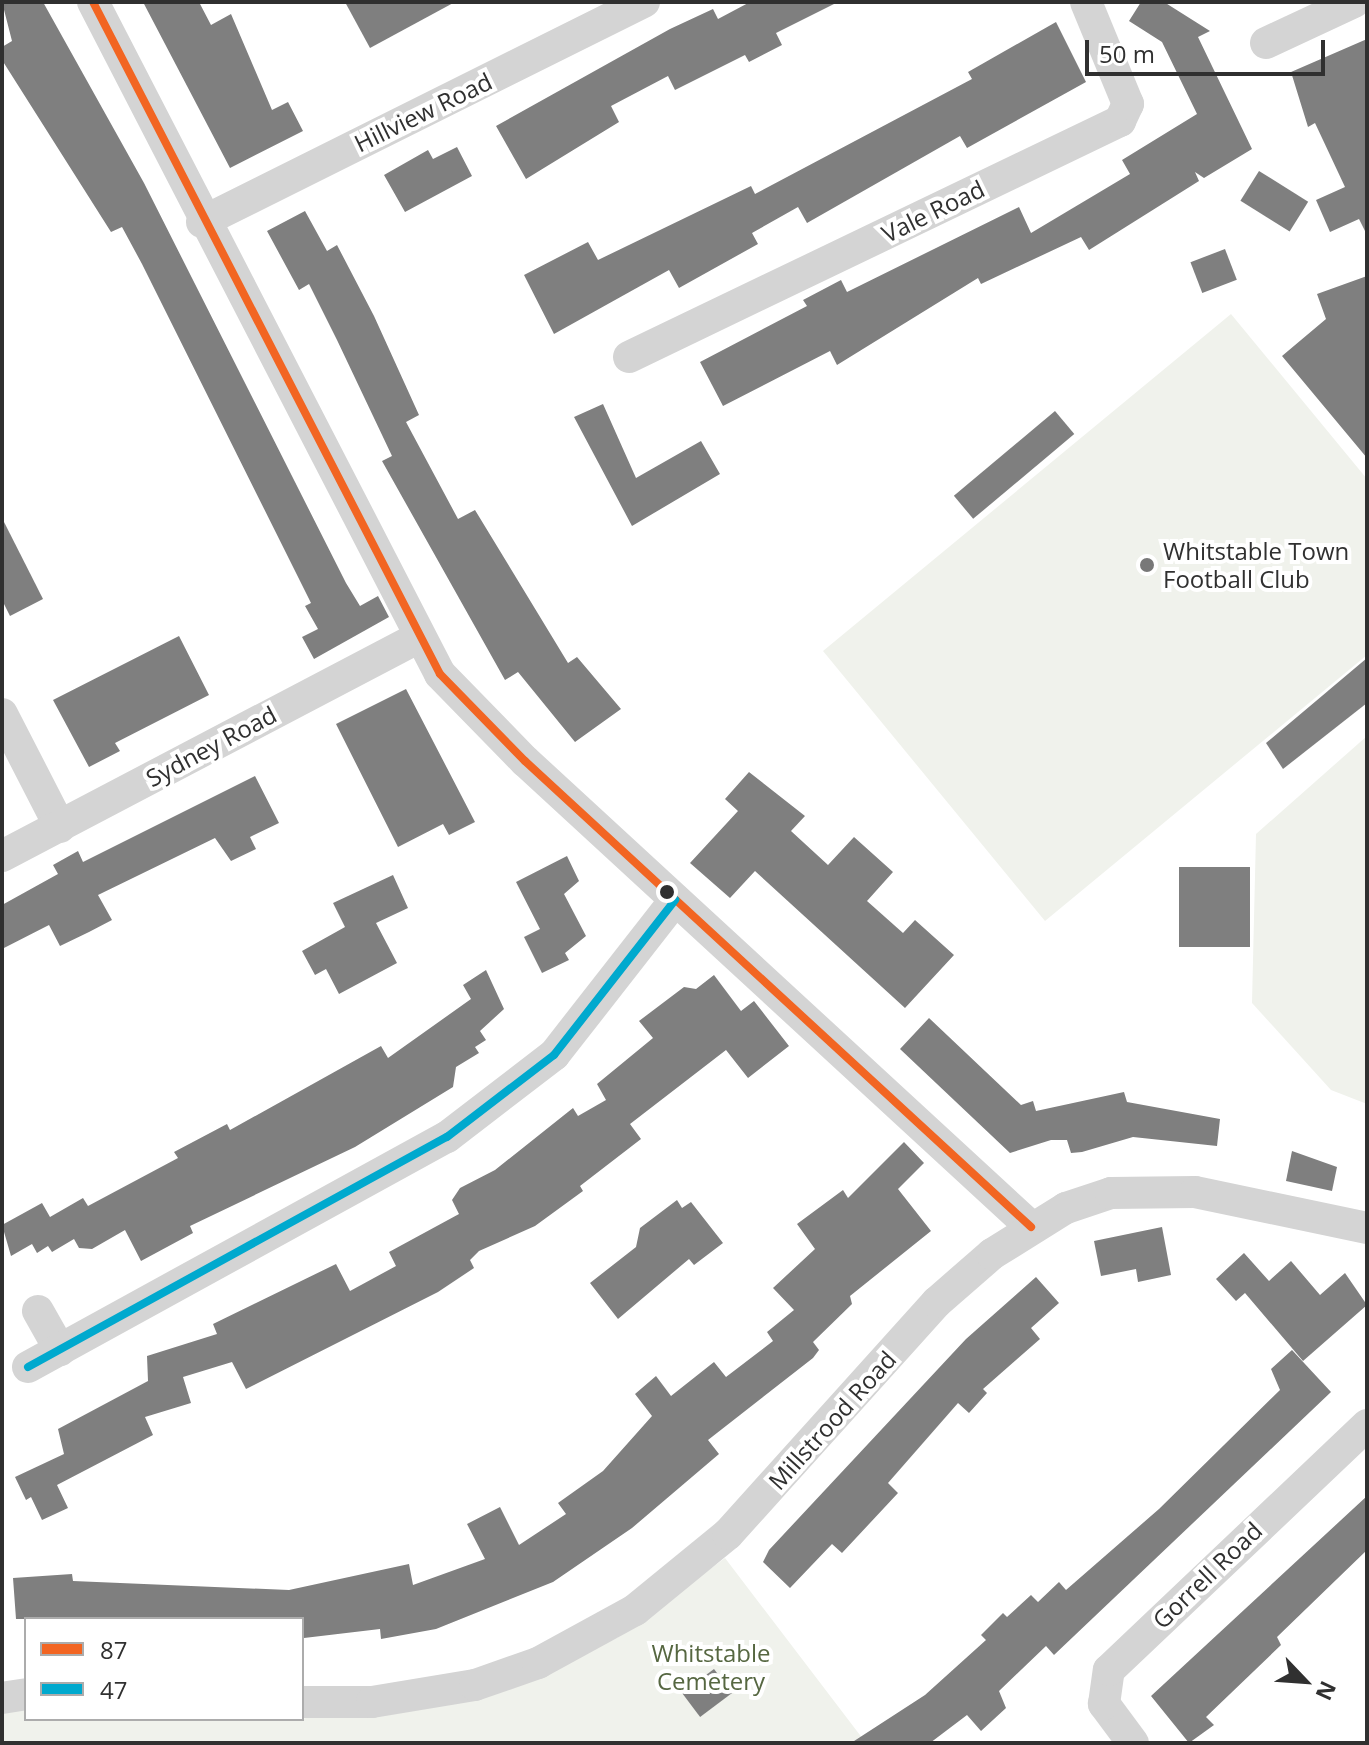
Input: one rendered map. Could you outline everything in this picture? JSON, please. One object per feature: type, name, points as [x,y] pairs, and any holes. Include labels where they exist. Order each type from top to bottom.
[{"type":"street","points":[[93,2],[202,222],[419,637],[477,715],[1031,1227]]},
{"type":"street","name":"Hillview Road","points":[[202,222],[644,2]]},
{"type":"street","name":"Vale Road","points":[[629,357],[1120,121],[1128,104],[1086,2]]},
{"type":"street","points":[[1266,43],[1337,5]]},
{"type":"street","name":"Sydney Road","points":[[2,856],[419,637]]},
{"type":"street","points":[[2,714],[60,827]]},
{"type":"street","points":[[28,1367],[447,1137],[497,1100],[583,1023],[675,900]]},
{"type":"street","name":"Millstrood Road","points":[[304,1702],[372,1702],[475,1685],[538,1663],[635,1610],[728,1534],[937,1302],[1031,1227],[1111,1193],[1150,1189],[1367,1228]]},
{"type":"street","points":[[38,1311],[60,1350]]},
{"type":"street","name":"Gorrell Road","points":[[1133,1743],[1104,1704],[1109,1670],[1367,1425]]},
{"type":"street","points":[[2,1698],[24,1694]]},
{"type":"green space","name":"Whitstable Town Football Club","points":[[1231,314],[1367,479],[1367,655],[1045,921],[823,651]]},
{"type":"green space","points":[[1367,736],[1367,1104],[1331,1090],[1252,1003],[1256,834]]},
{"type":"green space","name":"Whitstable Cemetery","points":[[725,1558],[866,1743],[2,1743],[2,1712],[24,1707],[24,1721],[304,1721],[304,1718],[617,1638]]},
{"type":"building","points":[[2,2],[43,2],[144,183],[346,583],[360,606],[378,596],[389,617],[314,659],[302,637],[318,629],[305,606],[311,603],[142,264],[122,227],[111,232],[2,60],[2,47],[12,41]]},
{"type":"building","points":[[143,2],[199,2],[211,25],[231,14],[272,110],[288,102],[303,131],[230,168]]},
{"type":"building","points":[[345,2],[455,2],[370,48]]},
{"type":"building","points":[[750,2],[838,2],[776,33],[782,45],[749,62],[745,55],[675,90],[668,76],[611,106],[619,122],[526,179],[496,126],[670,29],[713,9],[718,19]]},
{"type":"building","points":[[1141,2],[1164,2],[1210,31],[1198,37],[1252,149],[1204,178],[1195,172],[1199,181],[1089,250],[1081,237],[981,284],[978,278],[837,365],[830,351],[723,406],[700,362],[807,306],[803,300],[841,280],[847,292],[1019,207],[1031,233],[1130,174],[1122,160],[1197,114],[1162,42],[1129,21]]},
{"type":"building","points":[[1056,22],[1086,82],[967,148],[960,136],[807,223],[798,207],[752,233],[758,244],[679,288],[669,270],[554,334],[524,275],[588,242],[598,260],[751,186],[755,194],[972,79],[968,72]]},
{"type":"building","points":[[1367,39],[1367,235],[1359,219],[1330,232],[1316,200],[1345,187],[1315,123],[1308,127],[1291,72]]},
{"type":"building","points":[[457,147],[472,176],[405,212],[384,175],[428,150],[433,159]]},
{"type":"building","points":[[1259,171],[1308,202],[1290,231],[1240,201]]},
{"type":"building","points":[[305,211],[327,251],[337,245],[374,316],[419,415],[406,422],[458,519],[475,510],[568,663],[577,657],[621,709],[575,742],[518,672],[505,680],[382,461],[392,456],[309,284],[299,290],[267,231]]},
{"type":"building","points":[[1225,249],[1237,280],[1202,293],[1190,262]]},
{"type":"building","points":[[1367,276],[1367,458],[1282,356],[1326,319],[1317,294]]},
{"type":"building","points":[[603,404],[636,478],[701,441],[720,474],[632,526],[574,417]]},
{"type":"building","points":[[1055,411],[1074,434],[973,519],[954,496]]},
{"type":"building","points":[[2,518],[43,599],[10,616],[2,600]]},
{"type":"building","points":[[179,636],[209,695],[115,743],[120,751],[89,767],[53,700]]},
{"type":"building","points":[[1367,658],[1367,703],[1283,769],[1266,743]]},
{"type":"building","points":[[406,689],[475,822],[449,835],[443,824],[398,847],[336,724]]},
{"type":"building","points":[[749,772],[805,816],[791,831],[828,865],[854,837],[893,872],[867,901],[903,933],[915,920],[954,955],[905,1008],[755,871],[730,898],[690,863],[738,811],[725,799]]},
{"type":"building","points":[[255,776],[279,823],[250,837],[256,849],[231,861],[215,838],[98,895],[112,920],[89,932],[60,946],[49,925],[2,949],[2,905],[58,874],[53,865],[78,851],[83,862]]},
{"type":"building","points":[[567,856],[579,881],[564,894],[586,936],[565,953],[569,960],[542,973],[524,937],[540,929],[516,882]]},
{"type":"building","points":[[1179,867],[1250,867],[1250,947],[1179,947]]},
{"type":"building","points":[[393,875],[408,908],[376,923],[397,963],[339,994],[326,969],[315,975],[302,951],[345,927],[333,903]]},
{"type":"building","points":[[486,970],[504,1009],[480,1031],[486,1040],[475,1047],[479,1053],[456,1067],[453,1087],[355,1147],[190,1226],[193,1233],[141,1261],[125,1230],[92,1249],[79,1248],[74,1239],[52,1252],[48,1246],[37,1253],[32,1244],[11,1256],[2,1225],[42,1203],[50,1217],[83,1198],[88,1206],[178,1158],[174,1152],[227,1124],[230,1130],[381,1046],[388,1058],[471,999],[463,985]]},
{"type":"building","points":[[714,975],[741,1011],[754,1001],[789,1046],[748,1078],[726,1050],[630,1124],[641,1139],[580,1186],[583,1191],[535,1226],[479,1251],[470,1260],[474,1268],[438,1292],[246,1389],[232,1362],[183,1377],[191,1403],[145,1417],[153,1435],[57,1485],[68,1508],[42,1520],[31,1497],[26,1500],[15,1477],[64,1454],[58,1429],[148,1381],[147,1356],[217,1334],[213,1324],[336,1264],[350,1291],[396,1266],[389,1252],[459,1214],[452,1200],[460,1188],[495,1170],[573,1108],[578,1116],[606,1100],[597,1084],[653,1038],[639,1021],[684,987],[696,989]]},
{"type":"building","points":[[929,1018],[1021,1105],[1033,1101],[1036,1111],[1124,1092],[1127,1102],[1220,1119],[1217,1146],[1133,1137],[1082,1152],[1071,1153],[1067,1140],[1051,1140],[1010,1153],[900,1049]]},
{"type":"building","points":[[904,1142],[924,1163],[898,1189],[931,1231],[850,1296],[852,1304],[813,1342],[819,1350],[813,1358],[708,1440],[719,1454],[632,1528],[553,1582],[436,1629],[381,1639],[380,1629],[304,1638],[304,1617],[16,1619],[13,1578],[72,1574],[73,1581],[289,1590],[409,1564],[413,1585],[485,1559],[467,1524],[500,1507],[519,1545],[566,1514],[558,1503],[603,1471],[652,1416],[635,1394],[656,1376],[671,1396],[714,1362],[726,1377],[773,1341],[767,1332],[794,1310],[773,1288],[815,1249],[797,1224],[843,1190],[848,1198]]},
{"type":"building","points":[[1292,1151],[1337,1167],[1332,1191],[1286,1181]]},
{"type":"building","points":[[677,1200],[682,1208],[691,1202],[723,1243],[694,1265],[689,1259],[618,1319],[590,1283],[636,1247],[640,1228]]},
{"type":"building","points":[[1162,1227],[1171,1275],[1138,1282],[1136,1269],[1101,1276],[1094,1241]]},
{"type":"building","points":[[1244,1253],[1269,1281],[1291,1261],[1320,1295],[1345,1273],[1367,1305],[1303,1361],[1245,1293],[1236,1301],[1216,1279]]},
{"type":"building","points":[[1036,1277],[1059,1303],[1031,1328],[1040,1339],[983,1389],[987,1393],[969,1413],[958,1403],[888,1483],[898,1493],[842,1553],[832,1544],[790,1588],[763,1562],[769,1550],[966,1339]]},
{"type":"building","points":[[1292,1350],[1331,1392],[1054,1655],[1046,1646],[999,1691],[1006,1708],[981,1731],[967,1715],[930,1743],[851,1743],[925,1695],[986,1640],[981,1635],[1003,1613],[1007,1617],[1031,1595],[1038,1602],[1059,1582],[1066,1590],[1159,1509],[1280,1390],[1271,1369]]},
{"type":"building","points":[[1367,1496],[1367,1550],[1277,1637],[1281,1645],[1206,1717],[1214,1725],[1189,1743],[1151,1696]]},
{"type":"building","points":[[714,1669],[732,1693],[700,1717],[682,1693]]},
{"type":"transit line","name":"87","points":[[93,2],[440,674],[525,761],[1031,1227]]},
{"type":"transit line","name":"47","points":[[28,1367],[447,1137],[554,1055],[675,900]]},
{"type":"place","name":"Whitstable Town Football Club","points":[[1147,565]]}]
